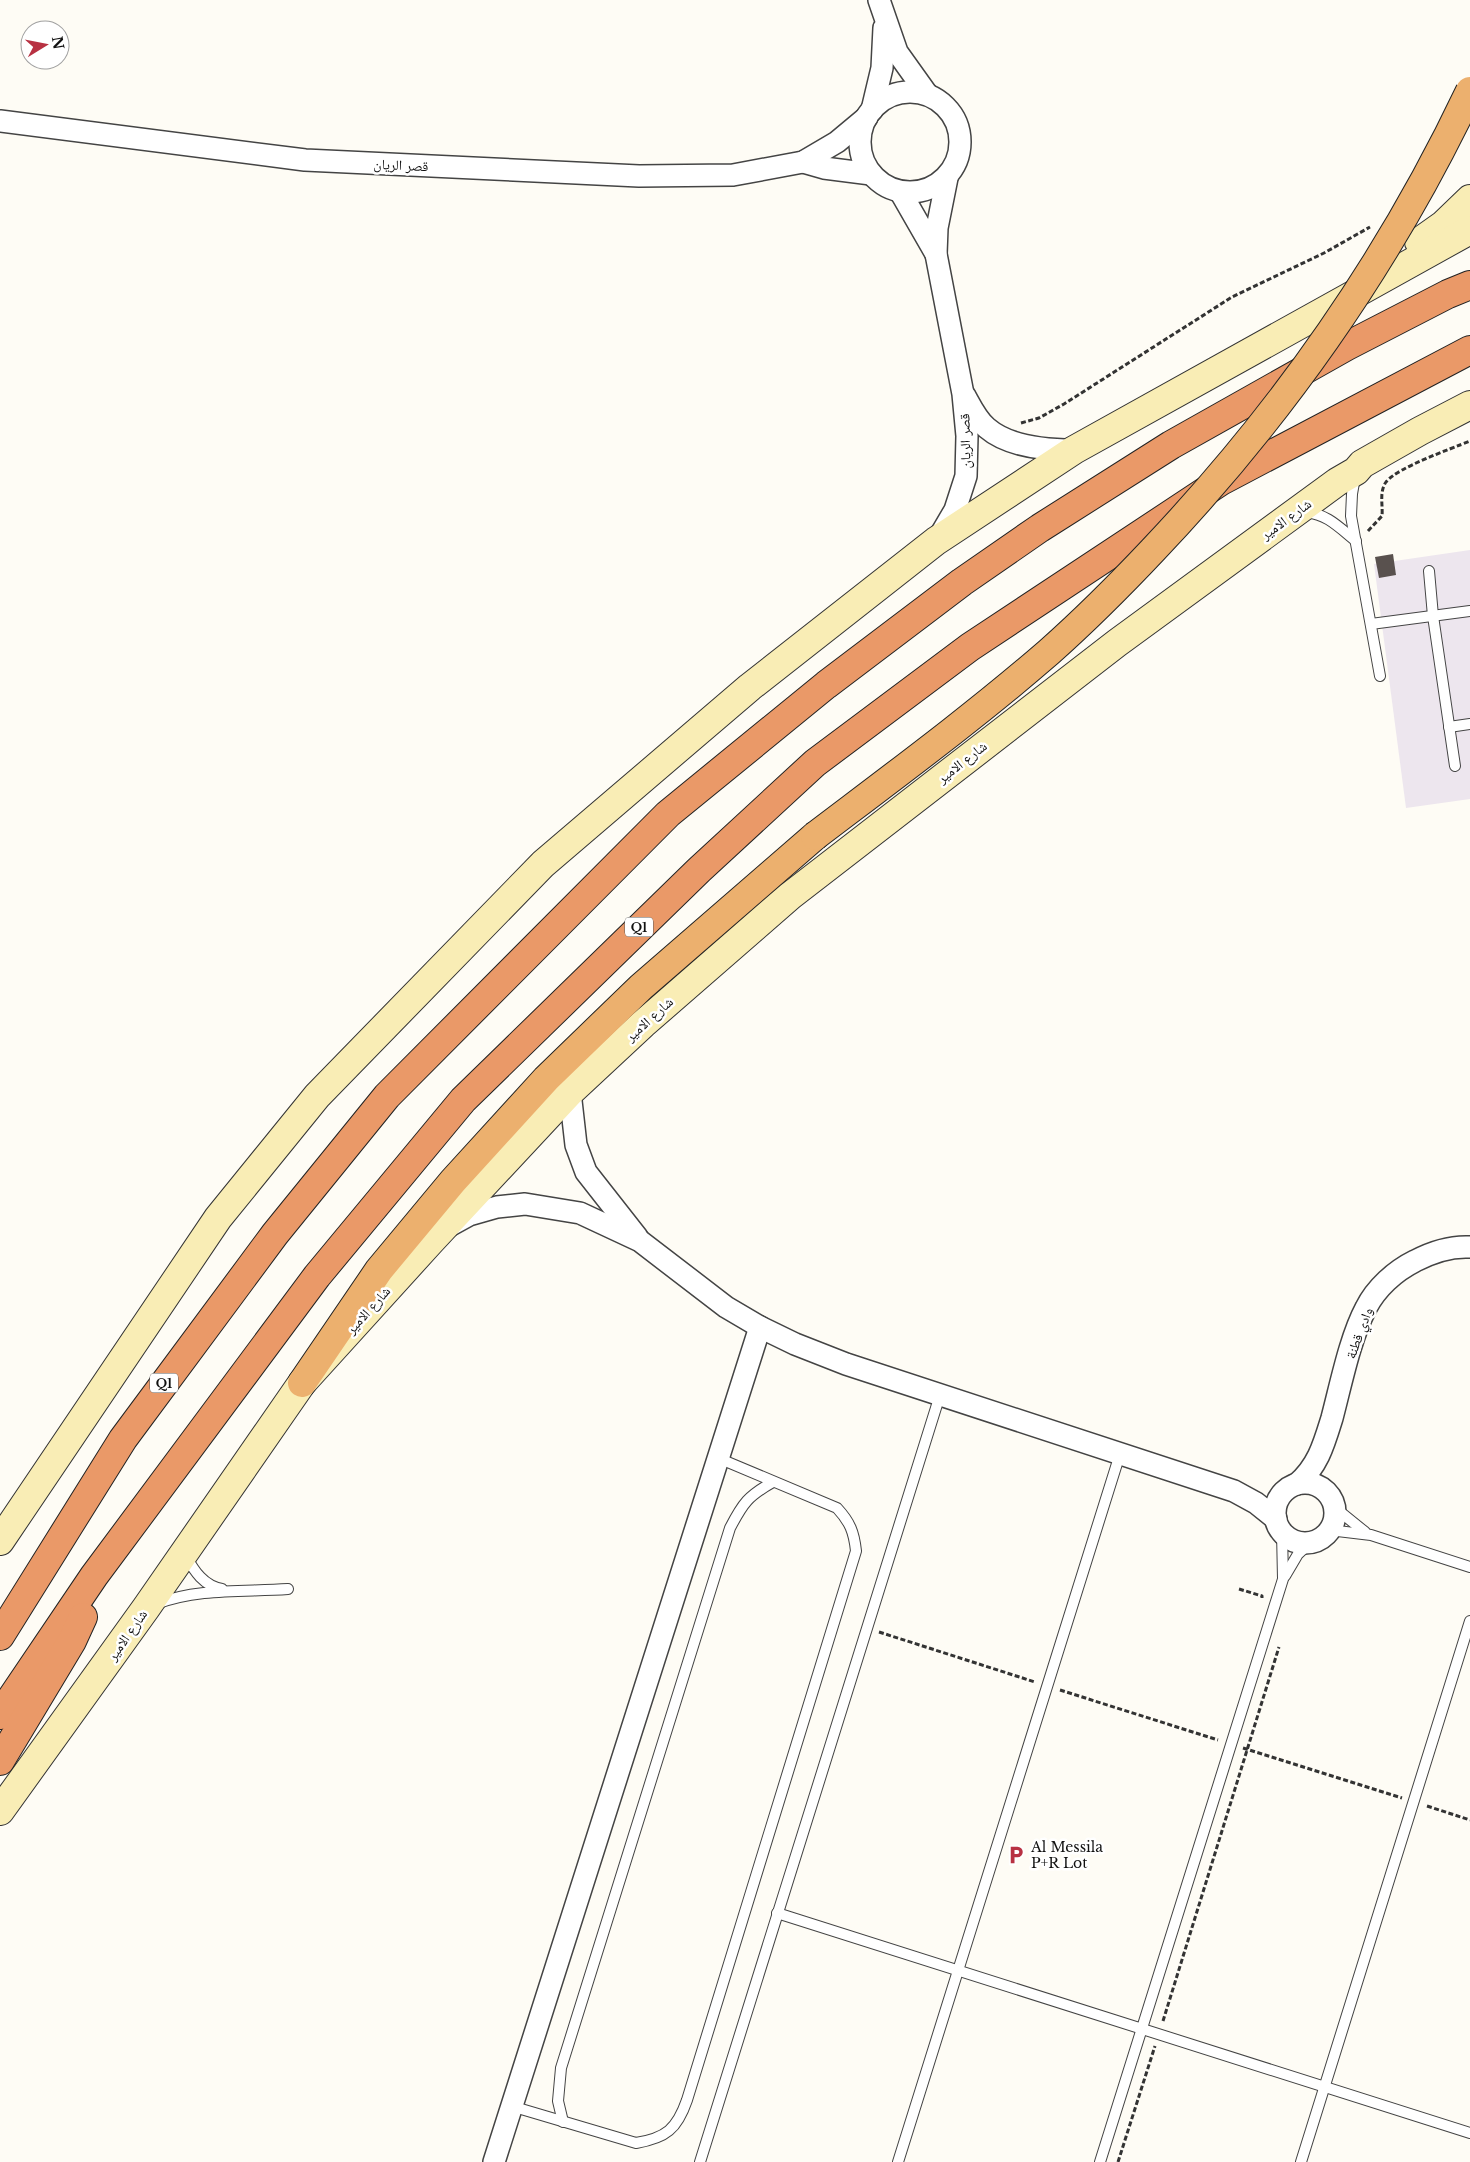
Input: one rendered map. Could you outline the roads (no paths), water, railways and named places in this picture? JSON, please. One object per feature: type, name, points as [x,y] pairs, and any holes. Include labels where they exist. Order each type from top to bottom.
[{"type":"highway","points":[[302,1383],[380,1270],[453,1181],[546,1079],[641,987],[815,836],[938,742],[1049,652],[1128,577],[1188,513],[1252,440],[1333,330],[1396,232],[1449,136],[1470,91]]},
{"type":"highway","name":"Q1","points":[[0,1636],[123,1439],[275,1234],[370,1117],[401,1082],[668,814],[826,685],[962,582],[1040,528],[1171,444],[1348,346],[1448,294],[1470,285]]},
{"type":"highway","name":"Q1","points":[[0,1715],[94,1576],[317,1276],[463,1100],[699,870],[815,763],[970,646],[1221,481],[1470,350]]},
{"type":"highway","points":[[0,1761],[72,1641],[86,1610],[94,1576]]},
{"type":"main road","points":[[1309,318],[1443,225],[1470,199]]},
{"type":"main road","points":[[0,1541],[218,1218],[317,1096],[543,864],[750,687],[936,541],[1074,450],[1470,230]]},
{"type":"main road","name":"شارع الامير","points":[[0,1811],[146,1608],[302,1383],[570,1092],[643,1024],[790,896],[1117,643],[1337,482],[1356,471],[1362,464],[1470,405]]},
{"type":"street","points":[[880,0],[897,52],[927,94]]},
{"type":"street","points":[[869,113],[883,100],[897,93],[927,94],[941,102],[953,115],[960,130],[961,147],[956,164],[947,178],[934,188],[918,193],[901,192],[884,186],[871,174],[862,156],[860,136],[882,68],[885,20]]},
{"type":"street","name":"قصر الريان","points":[[0,121],[305,160],[639,176],[733,175],[803,162],[837,142],[869,113]]},
{"type":"street","name":"قصر الريان","points":[[803,162],[824,168],[871,174]]},
{"type":"street","name":"قصر الريان","points":[[936,541],[955,510],[966,476],[967,436],[964,394],[936,254],[937,228],[947,178]]},
{"type":"street","name":"قصر الريان","points":[[901,192],[936,254]]},
{"type":"street","name":"قصر الريان","points":[[964,394],[974,412],[988,429],[1005,439],[1044,450],[1074,450]]},
{"type":"street","points":[[570,1092],[576,1145],[586,1172],[640,1242]]},
{"type":"street","points":[[444,1228],[470,1215],[525,1204],[580,1212],[640,1242],[726,1307],[760,1327],[795,1344],[846,1364],[1234,1490],[1260,1493],[1307,1483],[1317,1485],[1330,1499],[1333,1523],[1329,1530],[1318,1540],[1311,1542],[1295,1541],[1256,1503],[1234,1490]]},
{"type":"street","name":"وادي قطنة","points":[[1291,1487],[1312,1468],[1322,1450],[1354,1342],[1366,1308],[1378,1290],[1402,1268],[1430,1253],[1462,1246],[1470,1247]]},
{"type":"street","points":[[494,2162],[760,1327]]},
{"type":"street","name":"وادي قطنة","points":[[1322,1450],[1322,1470],[1330,1499]]},
{"type":"street","points":[[1279,1525],[1276,1507],[1280,1496],[1291,1487]]},
{"type":"lane","points":[[1356,471],[1351,516],[1380,676]]},
{"type":"lane","points":[[1294,513],[1315,513],[1333,522],[1356,541]]},
{"type":"lane","points":[[1429,572],[1433,616],[1455,766]]},
{"type":"lane","points":[[1371,624],[1470,611]]},
{"type":"lane","points":[[1449,727],[1470,724]]},
{"type":"lane","points":[[700,2162],[940,1395]]},
{"type":"lane","points":[[898,2162],[1120,1454]]},
{"type":"lane","points":[[511,2106],[636,2142],[654,2140],[669,2131],[681,2117],[687,2100],[856,1551],[854,1535],[848,1520],[837,1508],[718,1458]]},
{"type":"lane","points":[[563,2122],[558,2101],[561,2068],[730,1528],[740,1509],[753,1493],[773,1482]]},
{"type":"lane","points":[[1330,1499],[1352,1522],[1371,1535]]},
{"type":"lane","points":[[1279,1525],[1283,1579]]},
{"type":"lane","points":[[1329,1530],[1371,1535],[1470,1567]]},
{"type":"lane","points":[[1100,2162],[1283,1579],[1298,1554],[1311,1542]]},
{"type":"lane","points":[[184,1552],[195,1573],[214,1588],[237,1592]]},
{"type":"lane","points":[[146,1608],[175,1597],[206,1592],[288,1590]]},
{"type":"lane","points":[[1301,2162],[1470,1621]]},
{"type":"lane","points":[[777,1913],[1470,2133]]},
{"type":"place","name":"Al Messila P+R Lot","points":[[1016,1855]]}]
